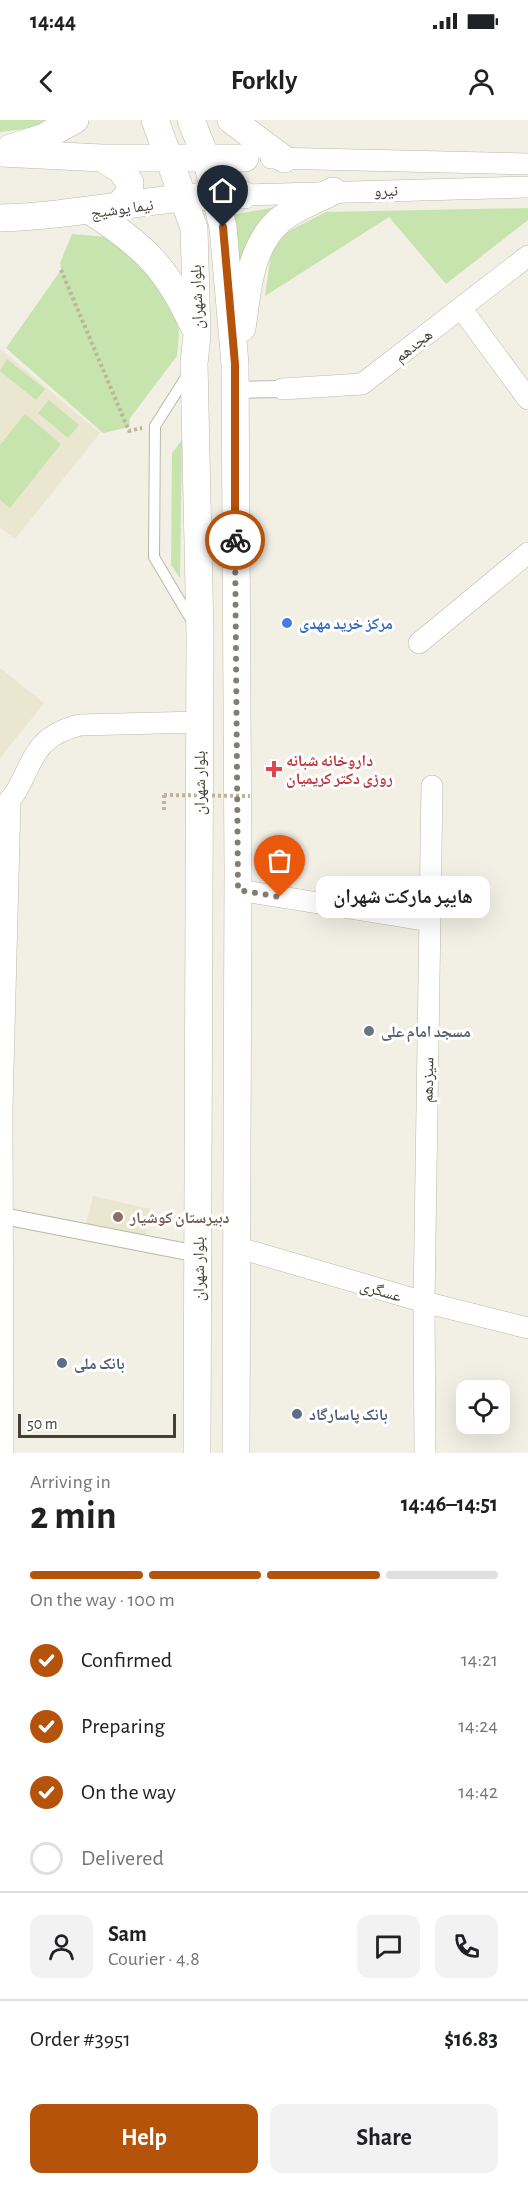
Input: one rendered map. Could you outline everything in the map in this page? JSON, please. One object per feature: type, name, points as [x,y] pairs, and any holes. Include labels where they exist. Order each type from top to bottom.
[{"type":"street","points":[[0,152],[42,138],[75,120]]},
{"type":"street","name":"بلوار شهران","points":[[155,120],[194,228],[197,335],[194,363],[200,634],[197,1453]]},
{"type":"street","name":"بلوار شهران","points":[[191,120],[207,158],[223,227],[235,377],[238,890],[236,1453]]},
{"type":"street","points":[[231,120],[284,159]]},
{"type":"street","points":[[0,152],[102,158],[245,158]]},
{"type":"street","points":[[102,158],[121,170],[130,183],[129,193],[118,207]]},
{"type":"street","name":"نیرو","points":[[245,158],[528,164]]},
{"type":"street","name":"نیرو","points":[[244,195],[528,187]]},
{"type":"street","points":[[282,389],[235,377],[252,268],[257,252],[281,219],[333,191]]},
{"type":"street","name":"نیما یوشیج","points":[[0,218],[92,212],[216,195],[244,195]]},
{"type":"street","points":[[92,212],[131,238],[164,271],[181,298],[197,335]]},
{"type":"street","name":"هجدهم","points":[[282,389],[362,384],[528,256]]},
{"type":"street","points":[[461,308],[528,399]]},
{"type":"street","points":[[419,643],[528,553]]},
{"type":"street","points":[[3,1453],[1,1109],[5,805],[35,753],[47,739],[62,729],[80,725],[199,722]]},
{"type":"street","name":"سیزدهم","points":[[425,1453],[423,1302],[432,786]]},
{"type":"street","points":[[238,890],[430,921]]},
{"type":"street","points":[[3,1216],[198,1254]]},
{"type":"street","name":"عسگری","points":[[236,1247],[423,1302],[528,1328]]},
{"type":"lane","points":[[194,363],[155,426],[154,557],[200,634]]},
{"type":"path","points":[[61,270],[129,431],[155,426]]},
{"type":"path","points":[[164,813],[164,795],[250,795]]},
{"type":"shaded area","points":[[0,349],[100,433],[15,539],[0,527]]},
{"type":"shaded area","points":[[0,668],[44,703],[0,758]]},
{"type":"shaded area","name":"دبیرستان کوشیار","points":[[93,1196],[150,1209],[145,1238],[86,1225]]},
{"type":"green space","points":[[0,120],[60,120],[48,126],[0,132]]},
{"type":"green space","points":[[292,204],[239,293],[232,215]]},
{"type":"green space","points":[[528,208],[528,220],[446,284],[389,217],[265,296],[273,239],[326,212]]},
{"type":"green space","points":[[72,234],[106,237],[149,266],[177,316],[179,334],[177,356],[130,418],[129,427],[103,433],[6,348],[61,270],[60,263]]},
{"type":"green space","points":[[7,359],[45,389],[36,400],[0,371]]},
{"type":"green space","points":[[49,400],[79,425],[68,438],[38,413]]},
{"type":"green space","points":[[25,414],[61,444],[10,508],[0,500],[0,445]]},
{"type":"green space","points":[[182,440],[180,578],[171,565],[172,453]]},
{"type":"way so far","points":[[235,540],[238,890],[280,897]]},
{"type":"place","name":"مرکز خرید مهدی","points":[[287,623]]},
{"type":"place","name":"داروخانه شبانه روزی دکتر کریمیان","points":[[274,769]]},
{"type":"place","name":"هایپر مارکت شهران","points":[[280,897]]},
{"type":"place","name":"مسجد امام علی","points":[[369,1031]]},
{"type":"place","name":"دبیرستان کوشیار","points":[[118,1217]]},
{"type":"place","name":"بانک ملی","points":[[62,1363]]},
{"type":"place","name":"بانک پاسارگاد","points":[[297,1414]]},
{"type":"route","points":[[223,227],[235,364],[235,540]]}]
